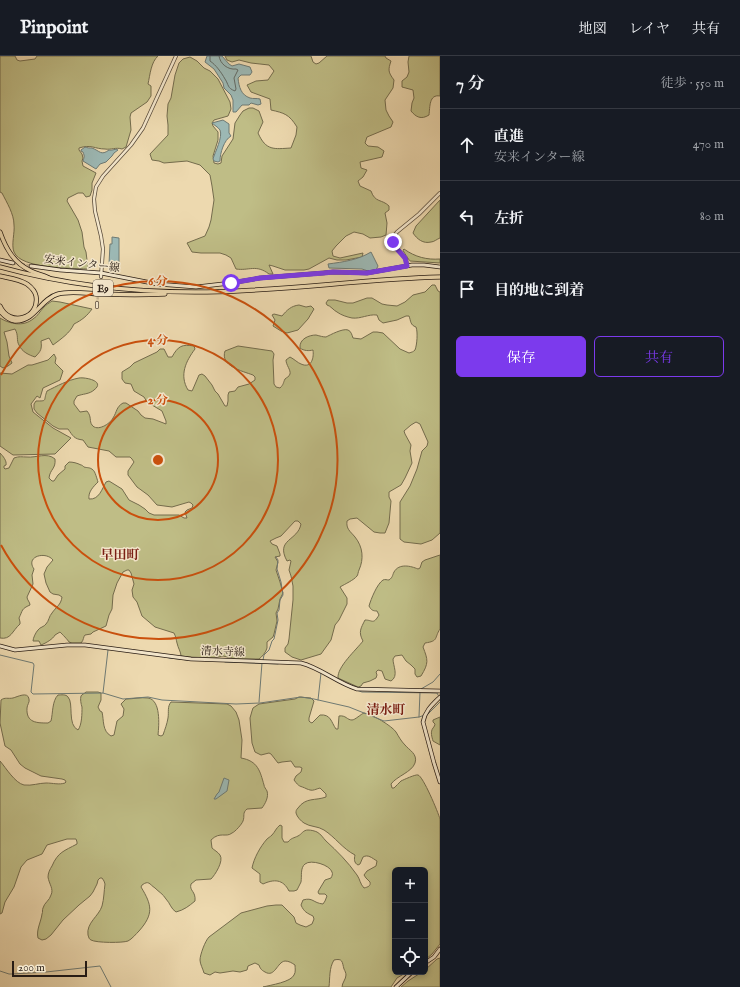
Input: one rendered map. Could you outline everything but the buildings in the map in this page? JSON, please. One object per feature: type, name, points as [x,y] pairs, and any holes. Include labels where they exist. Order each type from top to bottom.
[{"type":"highway","points":[[0,232],[9,252],[19,263],[31,271],[47,276],[52,280]]},
{"type":"highway","name":"E9","points":[[0,267],[52,280],[89,286],[156,292],[208,292],[284,288],[365,281],[440,277]]},
{"type":"highway","points":[[0,276],[27,284],[35,294],[36,301],[31,313],[18,319],[11,318],[5,314],[0,306]]},
{"type":"highway","points":[[0,311],[12,320],[22,321],[33,314],[51,296],[64,292],[140,295],[208,292]]},
{"type":"main road","points":[[0,260],[13,263]]},
{"type":"main road","name":"安来インター線","points":[[31,266],[156,284],[196,287],[300,274],[333,272],[367,273],[407,266],[424,265],[440,267]]},
{"type":"main road","name":"清水寺線","points":[[0,646],[14,650],[67,645],[85,645],[191,659],[301,663],[310,665],[346,685],[357,689],[440,691]]},
{"type":"main road","points":[[440,697],[427,711],[423,722],[440,782]]},
{"type":"main road","points":[[428,961],[434,957],[440,949]]},
{"type":"main road","points":[[396,987],[408,975]]},
{"type":"street","points":[[101,275],[103,249],[94,203],[96,187],[103,176],[140,134],[176,56]]},
{"type":"street","points":[[407,266],[406,259],[395,246],[393,237],[396,232],[419,214],[440,193]]},
{"type":"shaded area","points":[[0,56],[15,56],[17,60],[20,61],[35,59],[37,56],[158,56],[152,65],[148,84],[151,86],[151,96],[147,102],[131,113],[131,130],[126,147],[122,149],[102,149],[87,146],[79,148],[83,158],[83,166],[96,173],[92,183],[90,196],[86,197],[83,193],[78,193],[68,198],[67,201],[78,220],[82,232],[88,264],[87,269],[36,265],[18,258],[14,252],[14,221],[10,209],[2,193],[0,192]]},
{"type":"shaded area","points":[[225,56],[311,56],[313,62],[316,64],[327,56],[385,56],[391,61],[389,71],[394,80],[393,88],[385,100],[386,110],[393,122],[391,127],[367,137],[365,143],[368,146],[378,147],[384,151],[382,157],[360,162],[361,168],[367,170],[363,177],[358,181],[360,186],[371,191],[377,199],[389,206],[389,210],[385,213],[387,223],[386,235],[370,238],[363,234],[354,232],[346,236],[332,251],[333,256],[340,258],[363,253],[362,257],[346,260],[329,258],[309,269],[304,270],[285,270],[269,265],[273,274],[269,274],[260,269],[236,269],[231,258],[220,253],[192,252],[187,243],[205,236],[211,220],[214,200],[210,175],[200,165],[187,161],[164,163],[152,160],[150,154],[168,135],[168,104],[171,98],[175,75],[179,63],[183,59],[190,57],[197,61],[218,79],[230,102],[231,109],[228,116],[214,120],[212,123],[218,132],[218,140],[213,156],[214,163],[221,163],[222,156],[233,139],[235,123],[243,111],[249,108],[259,111],[263,122],[258,133],[267,146],[271,148],[291,148],[296,135],[297,127],[291,119],[283,113],[271,110],[270,99],[251,92],[247,85],[256,81],[268,80],[274,71],[269,65],[239,60],[232,62],[227,60]]},
{"type":"shaded area","points":[[409,56],[440,56],[440,96],[436,96],[432,99],[429,115],[421,118],[411,111],[414,98],[413,90],[402,87],[402,81],[407,77],[409,72]]},
{"type":"shaded area","points":[[440,200],[440,238],[432,242],[423,242],[413,233],[416,226]]},
{"type":"shaded area","points":[[404,249],[421,257],[440,259],[440,263],[410,261],[403,251]]},
{"type":"shaded area","points":[[432,285],[435,285],[440,292],[440,533],[432,540],[421,544],[404,542],[400,539],[400,502],[410,486],[422,451],[427,446],[428,442],[420,424],[416,422],[404,431],[411,445],[410,451],[412,463],[401,485],[389,492],[391,501],[389,523],[385,533],[374,532],[357,518],[347,521],[348,528],[360,545],[362,562],[357,576],[340,587],[347,598],[347,604],[335,625],[331,640],[321,654],[301,660],[292,657],[285,652],[289,639],[293,586],[289,570],[291,561],[287,561],[284,554],[284,548],[285,544],[299,530],[301,524],[298,521],[295,521],[281,536],[270,541],[272,544],[277,546],[280,554],[280,556],[275,557],[278,562],[276,570],[283,593],[276,613],[277,621],[273,637],[267,642],[266,651],[259,659],[236,659],[223,656],[214,658],[181,656],[174,633],[155,627],[142,616],[137,602],[133,597],[132,590],[134,584],[129,570],[123,572],[117,583],[113,595],[112,609],[106,626],[91,634],[85,635],[81,643],[69,642],[60,632],[49,641],[41,645],[39,641],[33,641],[36,632],[47,623],[62,597],[50,592],[44,574],[47,567],[53,560],[50,557],[42,555],[34,558],[32,561],[34,569],[32,575],[33,584],[27,597],[30,605],[22,611],[19,618],[20,624],[7,638],[0,638],[0,453],[6,462],[6,465],[4,466],[5,469],[9,468],[16,457],[52,457],[55,459],[55,462],[49,478],[52,481],[54,481],[65,469],[65,466],[69,462],[91,468],[94,471],[98,482],[90,492],[89,499],[98,496],[106,482],[109,481],[122,489],[129,500],[154,515],[179,515],[187,518],[185,512],[192,508],[193,505],[189,502],[172,507],[157,505],[148,495],[137,487],[128,475],[128,471],[134,462],[130,457],[116,457],[109,451],[88,447],[83,440],[74,437],[68,429],[59,429],[53,426],[34,409],[34,404],[36,401],[44,400],[47,391],[75,379],[90,379],[98,384],[97,387],[90,392],[77,396],[74,404],[80,412],[87,411],[94,427],[97,428],[109,423],[118,408],[123,403],[126,403],[138,411],[145,418],[153,419],[166,424],[162,411],[147,402],[144,397],[134,391],[131,384],[125,383],[122,379],[122,372],[134,363],[157,352],[160,349],[164,349],[168,357],[172,357],[178,348],[186,345],[194,346],[195,349],[186,363],[184,374],[185,384],[188,390],[192,391],[199,375],[202,374],[212,385],[225,406],[227,406],[229,392],[235,391],[238,387],[249,384],[255,380],[255,377],[238,370],[229,364],[224,356],[225,351],[238,346],[272,351],[274,354],[274,384],[276,387],[280,388],[290,374],[286,360],[290,357],[305,365],[312,362],[313,350],[303,350],[300,348],[301,342],[310,336],[316,335],[326,337],[343,330],[348,330],[353,338],[361,339],[373,332],[377,332],[383,333],[400,349],[409,353],[413,352],[416,348],[417,332],[416,327],[412,324],[409,316],[383,323],[379,320],[377,315],[352,318],[340,314],[326,303],[328,300],[335,300],[353,303],[367,298],[372,298],[382,304],[397,306],[405,302],[413,295],[425,292]]},
{"type":"shaded area","points":[[52,301],[92,309],[84,318],[74,324],[65,336],[53,345],[49,338],[41,341],[41,350],[35,357],[22,350],[18,343],[15,329],[4,332],[12,363],[3,368],[0,366],[0,318],[16,324],[29,322]]},
{"type":"shaded area","points":[[299,305],[306,307],[311,306],[314,309],[308,319],[298,330],[287,333],[273,326],[275,320],[272,315],[282,316],[289,309]]},
{"type":"shaded area","points":[[54,354],[56,358],[55,363],[63,371],[60,380],[43,388],[40,398],[37,396],[31,404],[33,412],[53,428],[71,438],[55,454],[13,455],[0,446],[0,373],[12,374],[28,365],[48,360]]},
{"type":"shaded area","points":[[440,555],[440,629],[436,639],[425,643],[423,647],[427,662],[421,676],[417,677],[415,674],[415,669],[402,655],[395,656],[393,659],[395,676],[391,681],[385,679],[382,671],[378,670],[376,672],[376,678],[363,683],[358,687],[338,678],[340,669],[363,641],[360,633],[365,620],[374,621],[379,615],[377,611],[372,610],[369,606],[374,592],[381,582],[384,580],[389,580],[399,567],[409,566],[418,569],[425,560]]},
{"type":"shaded area","points":[[86,692],[101,693],[101,700],[98,707],[102,712],[106,731],[111,736],[114,735],[117,721],[123,716],[124,709],[121,704],[126,699],[148,698],[155,703],[159,719],[158,735],[161,736],[163,735],[167,724],[171,702],[227,704],[231,706],[236,712],[239,720],[242,740],[241,758],[247,759],[255,764],[267,791],[266,800],[262,808],[245,810],[244,819],[235,831],[227,835],[214,837],[211,840],[212,848],[220,855],[221,861],[217,871],[211,879],[196,880],[191,884],[191,888],[195,895],[195,901],[182,910],[176,912],[164,896],[150,884],[146,883],[142,885],[141,887],[149,904],[149,914],[144,925],[139,931],[131,939],[125,942],[98,942],[89,938],[89,927],[103,903],[105,884],[102,878],[98,880],[90,896],[63,920],[51,935],[42,940],[38,938],[38,929],[43,909],[52,893],[48,877],[49,871],[59,855],[77,844],[76,839],[67,839],[47,845],[42,854],[27,860],[21,867],[14,887],[5,902],[2,913],[0,914],[0,761],[17,781],[24,785],[46,783],[60,784],[66,782],[62,779],[41,776],[25,768],[20,764],[11,750],[5,746],[0,723],[1,700],[27,695],[29,700],[27,707],[28,717],[36,722],[48,723],[51,721],[56,698],[58,695],[66,695],[71,704],[73,724],[78,730],[82,716],[81,697]]},
{"type":"shaded area","points":[[299,697],[311,698],[314,701],[309,718],[309,721],[312,723],[320,715],[324,715],[329,717],[336,729],[338,729],[339,716],[352,720],[364,713],[377,718],[394,730],[402,742],[413,752],[416,760],[411,769],[391,784],[392,788],[394,788],[401,781],[418,775],[427,788],[440,819],[440,944],[428,957],[428,867],[392,867],[392,975],[402,975],[397,978],[391,987],[342,987],[346,974],[341,960],[334,960],[332,963],[329,987],[263,987],[289,980],[294,975],[295,965],[286,961],[282,962],[271,973],[263,970],[255,963],[248,966],[247,970],[240,972],[215,972],[210,975],[204,973],[201,965],[201,955],[207,939],[241,913],[267,906],[282,905],[294,917],[296,923],[306,927],[312,924],[314,919],[313,916],[306,912],[302,907],[301,905],[303,900],[309,899],[323,904],[325,901],[327,896],[325,894],[319,894],[318,892],[325,880],[331,878],[331,869],[316,862],[311,862],[303,866],[301,883],[297,890],[289,891],[284,884],[278,881],[271,881],[263,884],[260,882],[260,874],[252,868],[254,860],[264,842],[280,825],[282,826],[282,838],[284,842],[288,842],[306,830],[318,833],[350,866],[364,888],[368,887],[370,884],[364,875],[367,871],[376,866],[377,861],[365,856],[358,865],[354,858],[355,855],[347,850],[332,836],[324,830],[304,823],[299,819],[296,812],[304,802],[326,797],[326,794],[320,788],[311,790],[297,784],[294,780],[301,772],[302,768],[295,767],[291,761],[278,763],[269,753],[261,755],[255,752],[252,743],[250,718],[253,708],[259,704],[295,699]]},
{"type":"shaded area","points":[[440,717],[440,745],[433,741],[431,733],[435,724],[433,720]]},
{"type":"shaded area","points":[[440,958],[440,987],[401,987],[417,975],[428,975],[428,967]]},
{"type":"water","points":[[207,56],[222,56],[232,66],[239,64],[250,67],[252,72],[250,75],[241,75],[238,78],[240,87],[244,95],[251,98],[260,99],[261,104],[258,105],[251,103],[249,105],[242,105],[236,112],[233,112],[233,100],[231,95],[224,88],[223,83],[214,69],[205,62]]},
{"type":"water","points":[[223,120],[229,124],[229,133],[231,136],[224,144],[220,161],[218,162],[214,161],[213,159],[221,133],[220,130],[212,123]]},
{"type":"water","points":[[85,147],[92,148],[102,153],[109,150],[118,150],[106,162],[100,164],[96,169],[83,161],[84,155],[81,150]]},
{"type":"water","points":[[112,237],[119,238],[119,264],[109,264],[110,244],[112,244]]},
{"type":"water","points":[[371,252],[378,266],[376,270],[368,271],[362,269],[329,268],[328,264],[356,259]]},
{"type":"water","points":[[224,778],[229,780],[227,791],[214,799],[219,792]]},
{"type":"waterway","points":[[263,660],[264,655],[269,650],[274,639],[278,620],[277,613],[279,610],[280,600],[283,595],[277,569],[278,560],[276,557]]},
{"type":"waterway","points":[[103,693],[108,650]]},
{"type":"waterway","points":[[0,655],[33,663],[31,692],[33,694],[103,693],[123,699],[148,697],[162,700],[236,704],[260,703],[301,697],[349,707],[384,721],[425,715]]},
{"type":"waterway","points":[[169,658],[188,660]]},
{"type":"waterway","points":[[225,662],[278,664]]},
{"type":"waterway","points":[[259,702],[262,663]]},
{"type":"waterway","points":[[318,700],[321,673]]},
{"type":"waterway","points":[[421,689],[433,682],[440,674]]},
{"type":"waterway","points":[[351,688],[362,692],[437,693],[438,695]]},
{"type":"waterway","points":[[419,717],[420,692]]},
{"type":"waterway","points":[[428,714],[440,702]]},
{"type":"waterway","points":[[0,971],[12,974],[100,966],[111,987]]},
{"type":"tunnel","points":[[13,263],[31,266]]},
{"type":"tunnel","points":[[97,303],[101,277]]},
{"type":"district","name":"早田町","points":[[120,554]]},
{"type":"district","name":"清水町","points":[[386,709]]},
{"type":"route","points":[[231,283],[260,278],[333,272],[367,273],[407,266],[405,258],[393,242]]}]
